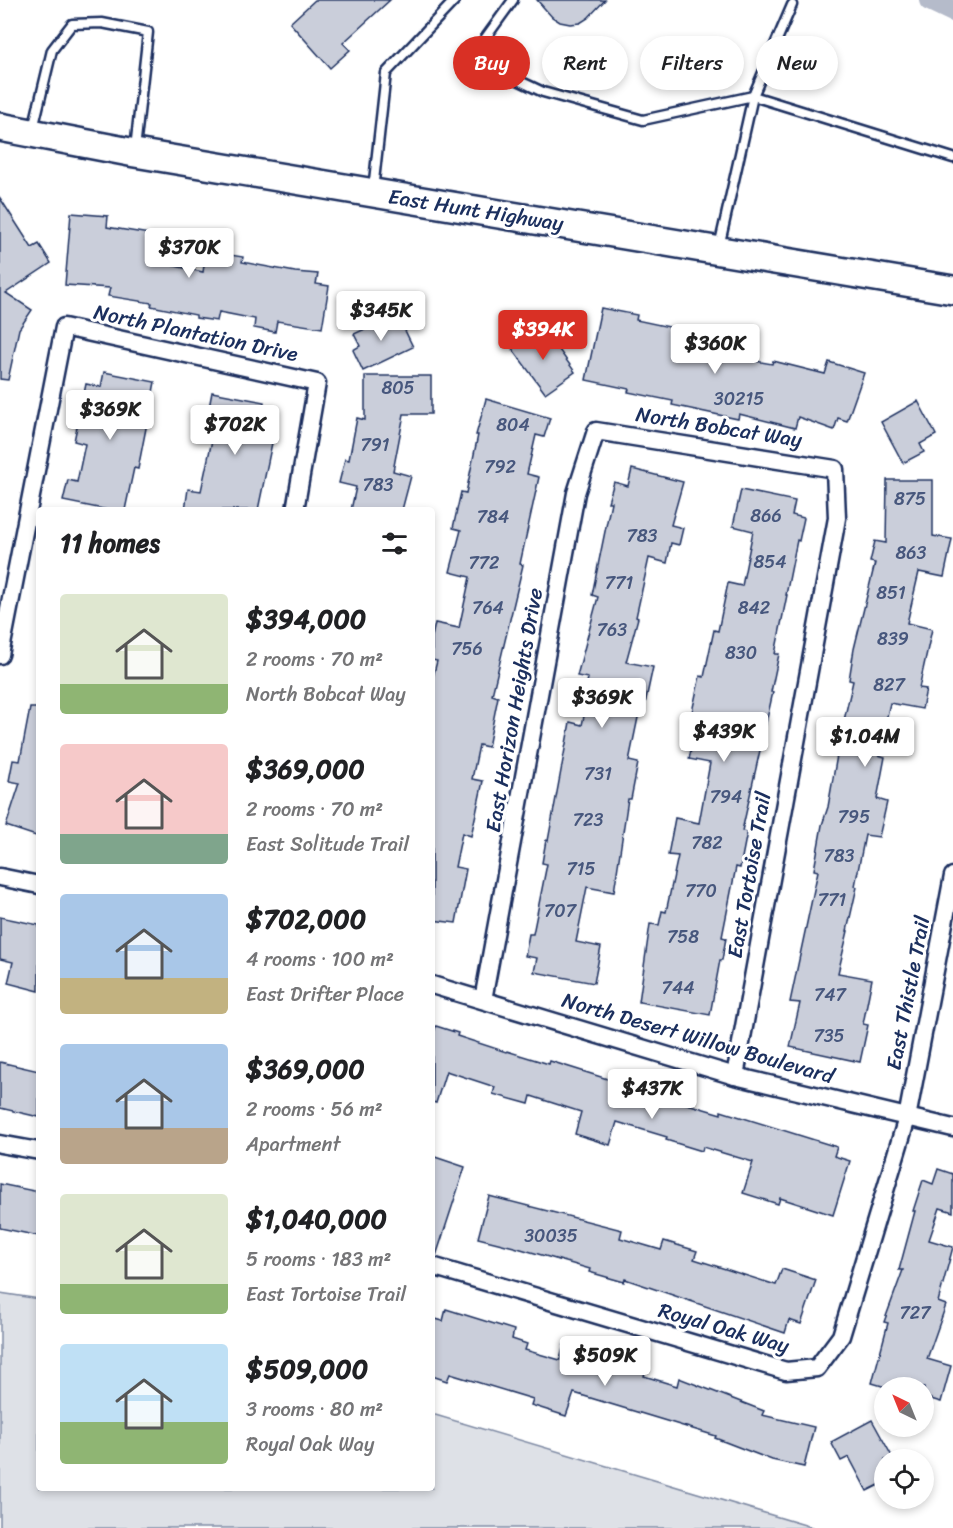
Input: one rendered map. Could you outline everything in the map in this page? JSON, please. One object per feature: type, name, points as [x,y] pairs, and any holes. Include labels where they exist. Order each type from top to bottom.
[{"type":"main road","name":"East Hunt Highway","points":[[0,127],[135,153],[953,290]]},
{"type":"street","name":"North Plantation Drive","points":[[0,655],[64,327],[317,383],[296,507]]},
{"type":"street","name":"North Bobcat Way","points":[[596,431],[835,469]]},
{"type":"street","name":"East Horizon Heights Drive","points":[[483,1000],[576,493],[596,431]]},
{"type":"street","name":"East Tortoise Trail","points":[[735,1076],[837,518],[835,469]]},
{"type":"street","name":"East Thistle Trail","points":[[907,1118],[953,876]]},
{"type":"street","points":[[0,877],[36,884]]},
{"type":"street","name":"North Desert Willow Boulevard","points":[[435,986],[735,1076],[953,1128]]},
{"type":"street","name":"Royal Oak Way","points":[[435,1267],[786,1371],[817,1368],[841,1336],[907,1118]]},
{"type":"street","points":[[0,1144],[36,1150]]},
{"type":"lane","points":[[373,193],[386,73],[455,0]]},
{"type":"lane","points":[[513,0],[471,58],[543,92],[643,120],[753,96],[953,158]]},
{"type":"lane","points":[[718,250],[753,96],[792,4]]},
{"type":"lane","points":[[32,133],[52,50],[72,24],[102,23],[148,32],[135,153]]},
{"type":"shaded area","points":[[0,1293],[36,1299],[36,1491],[435,1491],[435,1415],[815,1528],[0,1528]]},
{"type":"building","points":[[315,0],[390,0],[343,43],[350,50],[330,68],[290,23]]},
{"type":"building","points":[[537,0],[605,0],[588,18],[580,23],[570,24],[552,17]]},
{"type":"building","points":[[0,198],[32,248],[39,244],[51,263],[6,293],[32,310],[19,329],[8,380],[0,379]]},
{"type":"building","points":[[71,213],[108,216],[107,227],[156,235],[152,261],[203,272],[206,251],[243,257],[242,262],[318,274],[316,284],[329,286],[322,328],[277,321],[275,332],[254,328],[255,319],[219,312],[217,321],[196,318],[196,315],[151,306],[152,303],[108,296],[110,288],[65,285]]},
{"type":"building","points":[[601,308],[637,315],[636,320],[724,342],[721,355],[772,364],[773,361],[825,374],[829,362],[864,373],[847,421],[838,418],[834,430],[798,417],[795,428],[739,414],[738,419],[672,405],[673,401],[628,392],[629,389],[586,380]]},
{"type":"building","points":[[397,314],[413,347],[363,371],[353,350],[360,346],[354,334]]},
{"type":"building","points":[[530,333],[536,341],[547,333],[575,372],[545,393],[511,347]]},
{"type":"building","points":[[104,372],[155,382],[138,469],[134,468],[126,507],[93,507],[63,501],[68,480],[77,482],[85,444],[74,441],[86,384],[101,387]]},
{"type":"building","points":[[365,376],[431,376],[431,414],[404,414],[393,471],[411,476],[403,507],[352,507],[356,487],[339,483],[345,459],[349,460],[357,418],[365,420]]},
{"type":"building","points":[[212,392],[264,402],[262,417],[277,419],[259,507],[185,507],[188,489],[201,491],[214,431],[205,429]]},
{"type":"building","points":[[486,399],[550,418],[544,437],[536,435],[527,474],[539,477],[520,564],[523,565],[492,695],[498,697],[488,747],[479,745],[472,779],[483,781],[477,809],[471,836],[462,833],[455,867],[466,869],[456,923],[435,920],[435,669],[437,661],[435,661],[435,623],[459,628],[470,577],[450,572],[461,530],[453,528],[461,492],[466,493],[478,435],[476,435]]},
{"type":"building","points":[[918,401],[936,435],[920,444],[924,452],[903,463],[881,422]]},
{"type":"building","points":[[632,469],[683,482],[671,525],[683,528],[679,545],[671,543],[667,563],[649,558],[636,617],[638,618],[626,662],[653,667],[645,704],[641,703],[629,761],[638,763],[631,799],[628,799],[614,892],[587,887],[576,942],[601,947],[594,983],[534,972],[537,958],[525,956],[529,934],[533,934],[547,864],[542,863],[570,722],[582,725],[589,693],[585,692],[588,678],[577,676],[598,597],[592,595],[611,502],[608,502],[614,482],[628,486]]},
{"type":"building","points":[[887,480],[933,480],[933,536],[952,539],[944,577],[919,572],[907,623],[932,629],[919,688],[926,689],[922,709],[890,703],[878,755],[885,757],[877,799],[887,802],[879,837],[865,835],[855,886],[857,887],[838,973],[872,979],[863,1024],[868,1025],[860,1062],[790,1047],[800,1003],[790,1002],[818,871],[814,870],[822,825],[828,807],[853,681],[849,680],[854,649],[875,563],[870,562],[875,541],[886,543]]},
{"type":"building","points":[[741,490],[795,501],[792,515],[804,518],[799,541],[797,540],[786,595],[775,654],[779,654],[771,692],[773,692],[742,831],[747,832],[740,868],[736,867],[722,937],[726,938],[710,1015],[639,1002],[650,924],[659,925],[662,911],[666,912],[678,856],[668,855],[675,818],[699,823],[710,763],[689,759],[699,714],[692,712],[700,676],[704,677],[714,630],[718,631],[728,583],[742,586],[753,531],[733,526]]},
{"type":"building","points":[[30,708],[36,708],[36,836],[6,826],[20,783],[9,781],[13,760],[20,761]]},
{"type":"building","points":[[0,917],[36,924],[36,990],[8,983],[13,962],[0,959]]},
{"type":"building","points":[[436,1026],[458,1033],[457,1036],[506,1052],[549,1064],[550,1061],[658,1093],[657,1095],[721,1114],[721,1111],[837,1147],[834,1156],[850,1161],[833,1215],[780,1198],[778,1204],[743,1193],[753,1162],[703,1147],[702,1151],[666,1140],[667,1137],[617,1122],[610,1145],[575,1134],[581,1112],[531,1096],[529,1104],[493,1094],[495,1087],[446,1071],[435,1103]]},
{"type":"building","points":[[0,1062],[36,1070],[36,1116],[0,1108]]},
{"type":"building","points":[[435,1157],[465,1167],[435,1256]]},
{"type":"building","points":[[938,1169],[953,1174],[953,1212],[940,1208],[929,1240],[953,1247],[938,1302],[946,1305],[927,1359],[951,1366],[941,1402],[934,1400],[934,1377],[874,1377],[874,1384],[872,1383],[888,1323],[884,1322],[903,1270],[899,1270],[915,1211],[913,1211],[923,1180],[933,1184]]},
{"type":"building","points":[[0,1184],[36,1191],[36,1235],[0,1228]]},
{"type":"building","points":[[489,1196],[622,1230],[620,1238],[661,1250],[664,1241],[697,1251],[694,1259],[776,1285],[782,1269],[816,1280],[801,1324],[789,1320],[785,1333],[625,1279],[624,1282],[589,1272],[590,1269],[478,1238]]},
{"type":"building","points":[[446,1309],[514,1330],[512,1339],[527,1344],[525,1350],[560,1360],[564,1344],[646,1369],[644,1376],[677,1386],[679,1378],[764,1411],[762,1415],[814,1427],[804,1467],[772,1460],[715,1438],[716,1436],[574,1393],[566,1416],[531,1405],[533,1399],[450,1374],[447,1381],[435,1377],[435,1319],[443,1321]]},
{"type":"building","points":[[872,1420],[874,1437],[881,1437],[888,1449],[874,1449],[874,1488],[867,1491],[849,1457],[841,1461],[831,1442]]},
{"type":"waterway","points":[[930,0],[953,11]]}]
